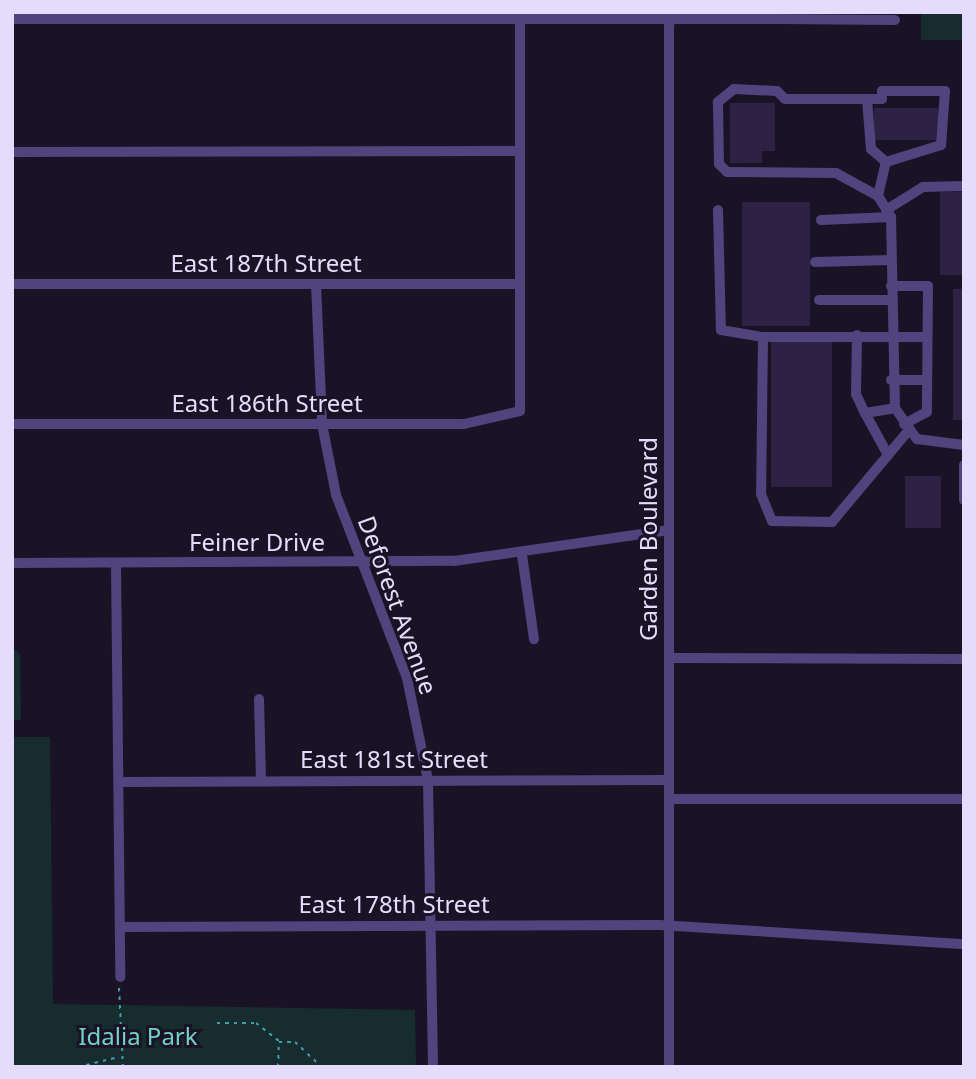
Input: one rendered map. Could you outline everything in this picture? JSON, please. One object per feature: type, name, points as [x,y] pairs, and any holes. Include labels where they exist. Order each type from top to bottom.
[{"type":"street","points":[[12,19],[711,14],[895,20]]},
{"type":"street","name":"Garden Boulevard","points":[[669,1067],[668,530],[673,15]]},
{"type":"street","points":[[520,16],[520,284]]},
{"type":"street","points":[[886,162],[941,145],[945,91],[882,91],[882,99],[785,99],[777,91],[734,89],[718,102],[719,164],[727,172],[836,173],[878,197],[888,213],[891,260],[891,380],[895,408],[906,427],[937,444],[964,445]]},
{"type":"street","points":[[867,99],[871,149],[886,162]]},
{"type":"street","points":[[12,152],[520,151]]},
{"type":"street","points":[[878,197],[886,162]]},
{"type":"street","points":[[821,220],[888,213],[923,187],[964,186]]},
{"type":"street","points":[[718,210],[721,330],[763,337],[928,337]]},
{"type":"street","points":[[815,262],[891,260]]},
{"type":"street","name":"East 187th Street","points":[[12,284],[520,284]]},
{"type":"street","name":"Deforest Avenue","points":[[316,284],[323,424],[336,495],[359,563],[407,678],[428,780],[433,1067]]},
{"type":"street","name":"East 186th Street","points":[[12,424],[464,424],[520,411],[520,284]]},
{"type":"street","points":[[763,337],[761,494],[772,521],[832,522],[888,455],[906,427],[927,412],[928,286],[891,286]]},
{"type":"street","points":[[819,300],[891,300]]},
{"type":"street","points":[[857,335],[856,394],[888,455]]},
{"type":"street","points":[[891,380],[927,380]]},
{"type":"street","points":[[865,413],[895,408]]},
{"type":"street","points":[[964,465],[964,500]]},
{"type":"street","name":"Feiner Drive","points":[[12,563],[359,563],[522,555],[668,530]]},
{"type":"street","points":[[522,555],[534,639]]},
{"type":"street","points":[[116,563],[120,978]]},
{"type":"street","points":[[669,659],[964,659]]},
{"type":"street","points":[[260,699],[261,779]]},
{"type":"street","name":"East 181st Street","points":[[119,782],[261,779],[669,780]]},
{"type":"street","points":[[669,799],[964,799]]},
{"type":"street","name":"East 178th Street","points":[[120,927],[432,924],[668,928],[964,944]]},
{"type":"path","points":[[120,978],[120,1056],[124,1067]]},
{"type":"path","points":[[217,1023],[256,1023],[279,1042],[295,1042],[322,1067]]},
{"type":"path","points":[[278,1067],[279,1042]]},
{"type":"path","points":[[78,1067],[120,1056]]},
{"type":"green space","points":[[921,12],[964,12],[964,40],[921,40]]},
{"type":"green space","points":[[12,648],[20,654],[21,720],[12,720]]},
{"type":"green space","name":"Idalia Park","points":[[12,737],[50,737],[53,1004],[415,1010],[416,1067],[12,1067]]},
{"type":"building","points":[[730,103],[775,103],[775,151],[762,151],[762,163],[730,163]]},
{"type":"building","points":[[874,108],[938,108],[938,140],[874,140]]},
{"type":"building","points":[[940,192],[964,192],[964,275],[940,275]]},
{"type":"building","points":[[742,202],[810,202],[810,326],[742,326]]},
{"type":"building","points":[[953,289],[964,289],[964,420],[953,420]]},
{"type":"building","points":[[771,342],[832,342],[832,487],[771,487]]},
{"type":"building","points":[[905,476],[941,476],[941,528],[905,528]]}]
